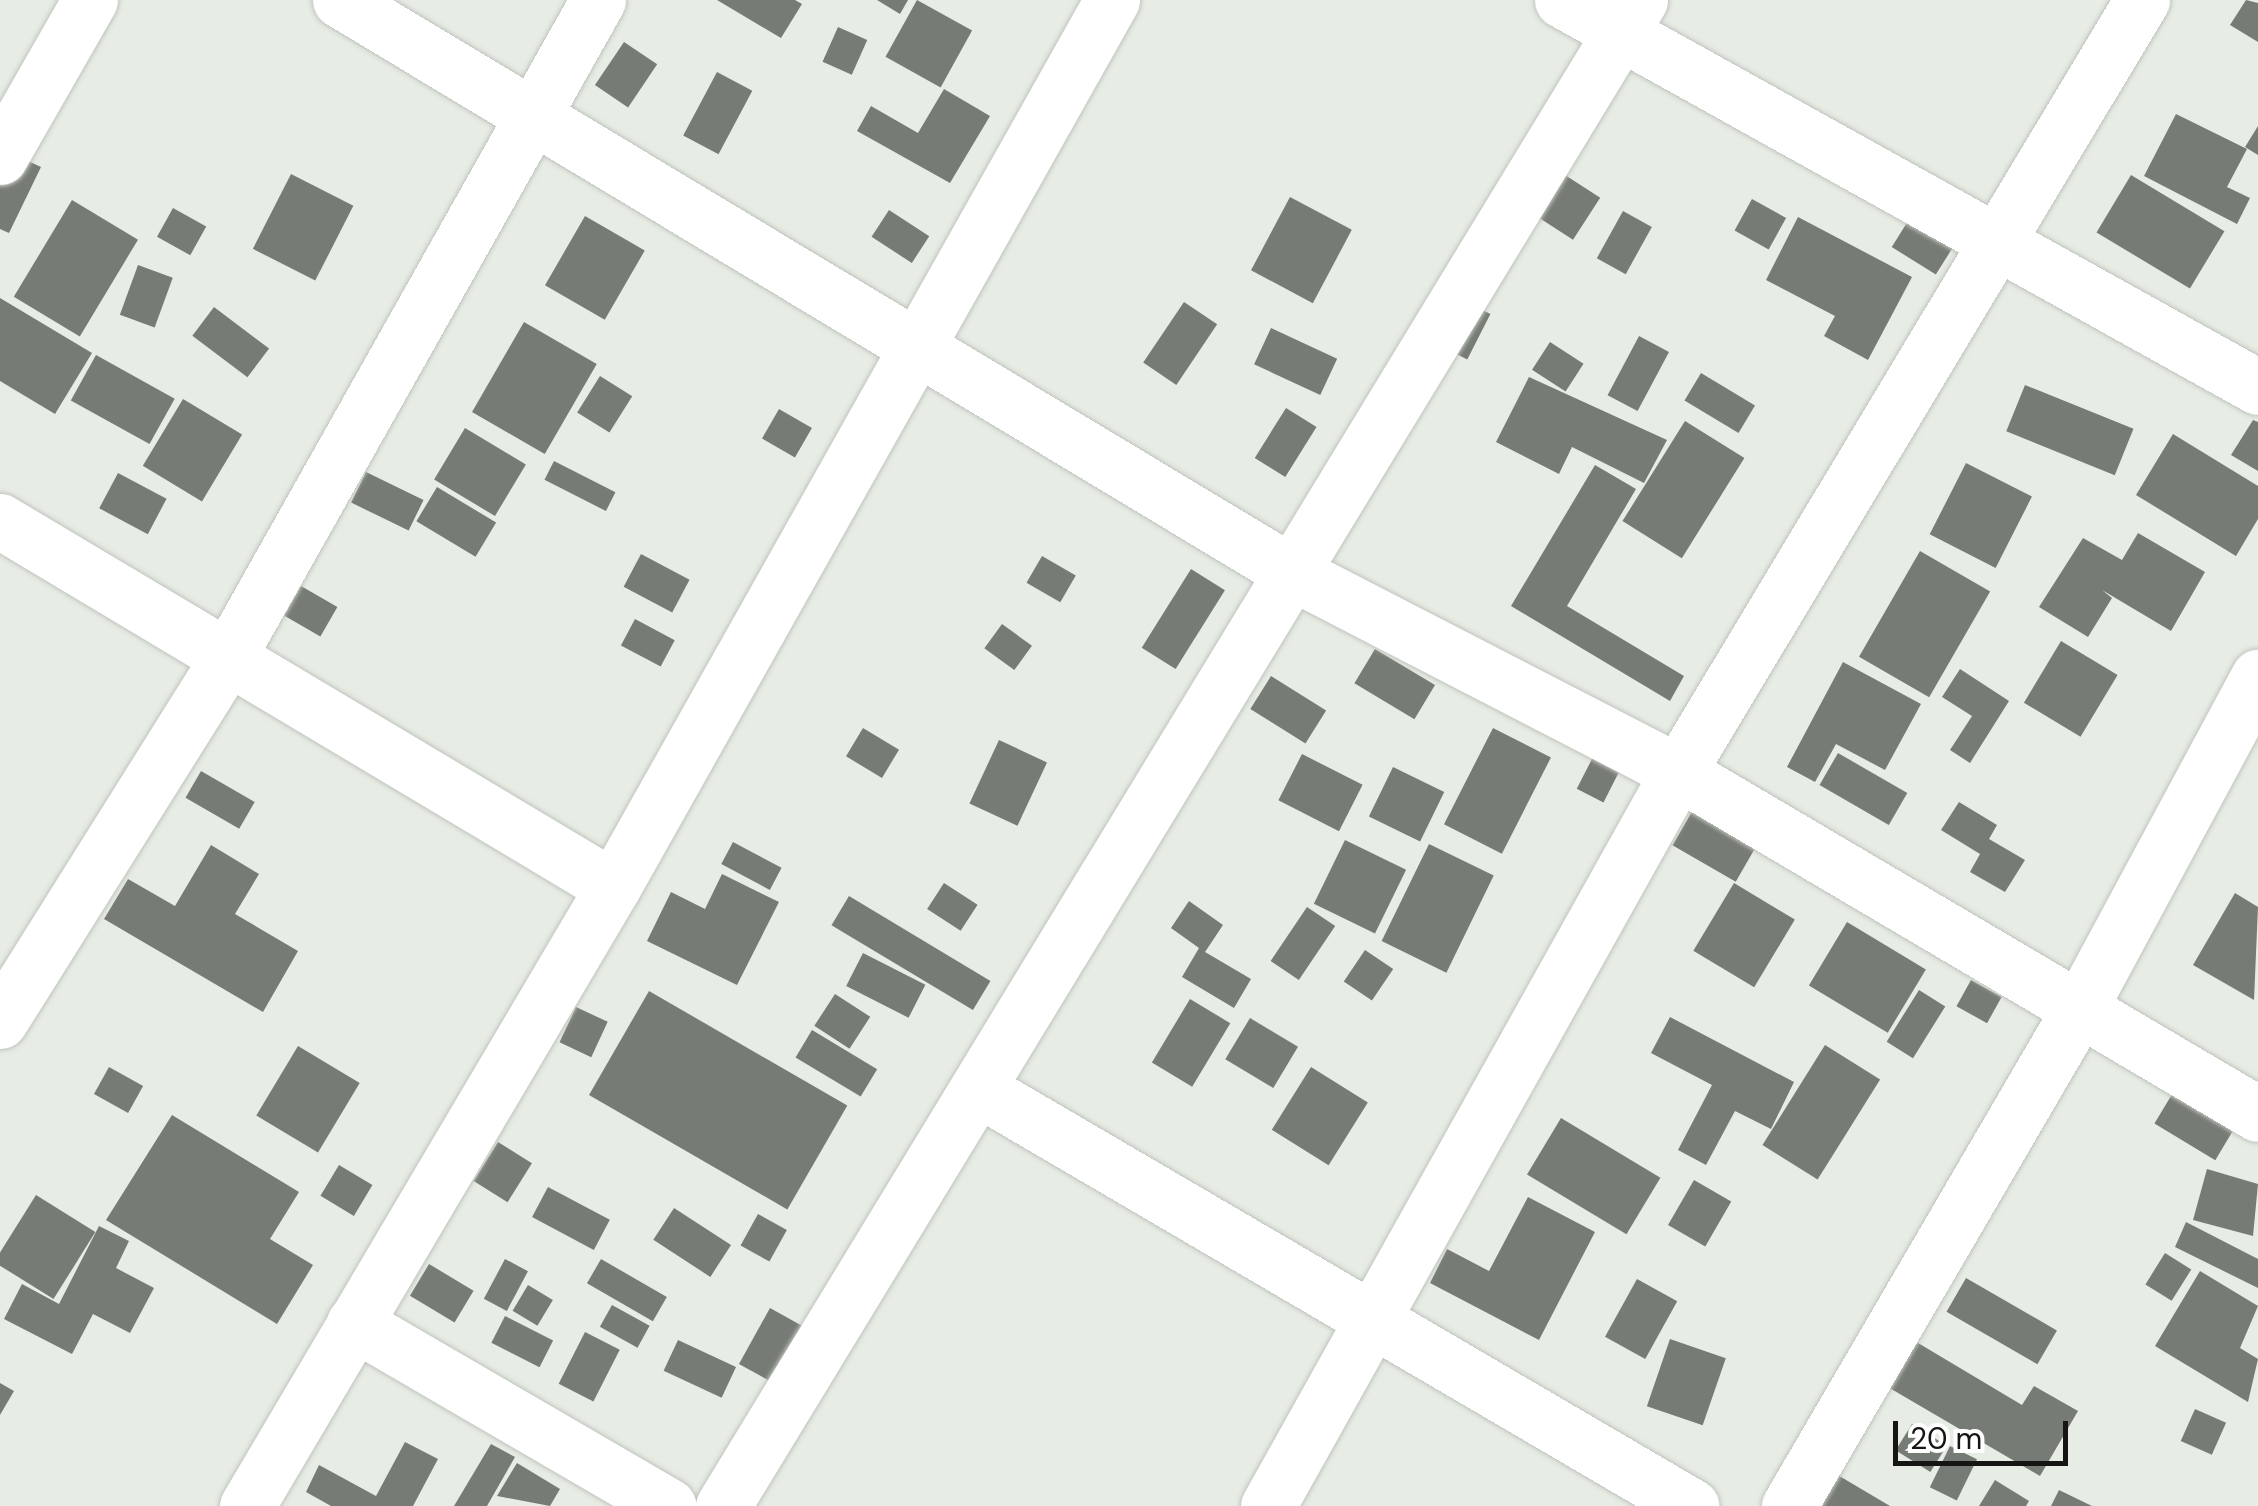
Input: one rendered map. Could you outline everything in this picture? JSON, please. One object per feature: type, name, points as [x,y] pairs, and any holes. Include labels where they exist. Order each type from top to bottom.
[{"type":"street","points":[[0,157],[90,0]]},
{"type":"street","points":[[340,0],[528,121],[1289,571],[1678,772],[2077,1013],[2258,1114]]},
{"type":"street","points":[[0,1021],[16,960],[228,657],[598,0]]},
{"type":"street","points":[[247,1506],[613,887],[1112,0]]},
{"type":"street","points":[[1562,0],[1631,17],[1997,238],[2258,387]]},
{"type":"street","points":[[1268,1506],[1375,1324],[1678,772],[2142,0]]},
{"type":"street","points":[[723,1506],[982,1091],[1289,571],[1631,17]]},
{"type":"street","points":[[0,521],[613,887]]},
{"type":"street","points":[[1789,1506],[2077,1013],[2258,676]]},
{"type":"street","points":[[982,1091],[1691,1506]]},
{"type":"street","points":[[354,1322],[669,1506]]},
{"type":"building","points":[[717,0],[795,0],[802,4],[781,38]]},
{"type":"building","points":[[877,0],[908,0],[900,14]]},
{"type":"building","points":[[917,0],[972,31],[941,87],[885,57]]},
{"type":"building","points":[[2246,0],[2258,3],[2258,42],[2230,25]]},
{"type":"building","points":[[838,27],[867,40],[852,75],[823,62]]},
{"type":"building","points":[[624,42],[657,64],[628,107],[595,85]]},
{"type":"building","points":[[717,72],[752,91],[719,154],[683,136]]},
{"type":"building","points":[[944,89],[990,116],[950,183],[857,131],[871,106],[918,133]]},
{"type":"building","points":[[2176,114],[2247,149],[2227,187],[2250,198],[2237,224],[2144,176]]},
{"type":"building","points":[[2258,126],[2258,155],[2245,147]]},
{"type":"building","points":[[13,154],[41,167],[9,233],[0,229],[0,181]]},
{"type":"building","points":[[291,174],[353,206],[315,281],[253,249]]},
{"type":"building","points":[[1565,175],[1600,198],[1573,240],[1538,217]]},
{"type":"building","points":[[2131,175],[2224,231],[2190,289],[2096,232]]},
{"type":"building","points":[[1290,197],[1352,230],[1313,303],[1251,270]]},
{"type":"building","points":[[1923,197],[1967,225],[1936,275],[1892,247]]},
{"type":"building","points":[[1752,199],[1786,218],[1769,249],[1735,230]]},
{"type":"building","points":[[72,200],[138,240],[80,337],[14,297]]},
{"type":"building","points":[[173,208],[206,226],[190,255],[157,237]]},
{"type":"building","points":[[889,210],[929,236],[912,263],[872,237]]},
{"type":"building","points":[[1623,211],[1652,227],[1626,274],[1597,258]]},
{"type":"building","points":[[585,216],[645,251],[605,320],[545,285]]},
{"type":"building","points":[[1798,217],[1912,277],[1868,360],[1824,336],[1835,316],[1766,280]]},
{"type":"building","points":[[138,265],[173,278],[155,327],[120,315]]},
{"type":"building","points":[[0,298],[92,353],[55,414],[0,381]]},
{"type":"building","points":[[1461,299],[1490,314],[1467,359],[1438,344]]},
{"type":"building","points":[[1184,302],[1217,324],[1176,385],[1143,363]]},
{"type":"building","points":[[214,307],[269,349],[247,377],[192,336]]},
{"type":"building","points":[[524,322],[597,364],[545,454],[472,412]]},
{"type":"building","points":[[1271,328],[1337,359],[1320,395],[1254,364]]},
{"type":"building","points":[[1639,336],[1669,352],[1638,411],[1608,395]]},
{"type":"building","points":[[1550,342],[1584,364],[1566,391],[1532,370]]},
{"type":"building","points":[[96,355],[175,399],[150,444],[71,400]]},
{"type":"building","points":[[1701,373],[1755,405],[1739,433],[1685,400]]},
{"type":"building","points":[[600,376],[632,396],[609,433],[577,412]]},
{"type":"building","points":[[1529,377],[1667,440],[1644,483],[1572,447],[1559,474],[1496,442]]},
{"type":"building","points":[[2025,385],[2133,429],[2115,475],[2006,431]]},
{"type":"building","points":[[183,399],[242,435],[202,501],[143,466]]},
{"type":"building","points":[[1286,408],[1317,427],[1285,477],[1255,458]]},
{"type":"building","points":[[779,409],[812,428],[795,457],[762,438]]},
{"type":"building","points":[[2253,420],[2258,422],[2258,471],[2231,455]]},
{"type":"building","points":[[1685,421],[1744,458],[1682,558],[1622,521]]},
{"type":"building","points":[[465,428],[526,465],[495,516],[434,479]]},
{"type":"building","points":[[2173,434],[2258,486],[2258,519],[2236,556],[2136,495]]},
{"type":"building","points":[[554,461],[615,492],[606,511],[544,480]]},
{"type":"building","points":[[1966,463],[2032,497],[1996,568],[1930,534]]},
{"type":"building","points":[[1595,465],[1636,489],[1567,606],[1684,676],[1670,701],[1511,606]]},
{"type":"building","points":[[366,472],[424,500],[409,531],[351,503]]},
{"type":"building","points":[[118,473],[167,499],[148,534],[99,508]]},
{"type":"building","points":[[437,487],[496,523],[476,557],[416,521]]},
{"type":"building","points":[[2138,533],[2205,572],[2171,631],[2102,590],[2112,598],[2088,637],[2039,607],[2083,538],[2122,560]]},
{"type":"building","points":[[1920,551],[1990,592],[1929,697],[1859,657]]},
{"type":"building","points":[[641,554],[690,580],[672,612],[624,587]]},
{"type":"building","points":[[1042,556],[1076,576],[1060,602],[1026,583]]},
{"type":"building","points":[[1191,569],[1225,590],[1176,669],[1142,648]]},
{"type":"building","points":[[301,586],[337,607],[320,636],[284,615]]},
{"type":"building","points":[[635,619],[675,640],[661,667],[621,645]]},
{"type":"building","points":[[1002,624],[1032,646],[1014,670],[984,648]]},
{"type":"building","points":[[2061,641],[2118,675],[2080,737],[2024,703]]},
{"type":"building","points":[[1375,649],[1435,685],[1414,719],[1354,683]]},
{"type":"building","points":[[1843,662],[1921,704],[1885,770],[1836,744],[1815,782],[1787,767]]},
{"type":"building","points":[[1960,669],[2009,701],[1970,763],[1950,750],[1972,716],[1942,697]]},
{"type":"building","points":[[1271,676],[1326,710],[1305,744],[1250,709]]},
{"type":"building","points":[[863,728],[899,750],[882,778],[846,756]]},
{"type":"building","points":[[1493,728],[1551,758],[1502,854],[1444,824]]},
{"type":"building","points":[[999,740],[1047,762],[1017,826],[969,803]]},
{"type":"building","points":[[1838,753],[1907,793],[1889,825],[1820,785]]},
{"type":"building","points":[[1302,754],[1363,785],[1339,831],[1278,800]]},
{"type":"building","points":[[1594,755],[1621,769],[1603,802],[1577,789]]},
{"type":"building","points":[[1393,767],[1444,792],[1420,841],[1369,816]]},
{"type":"building","points":[[201,771],[255,802],[239,829],[186,798]]},
{"type":"building","points":[[1698,801],[1761,838],[1736,882],[1672,845]]},
{"type":"building","points":[[1959,802],[1997,825],[1989,839],[2025,860],[2005,892],[1970,872],[1980,854],[1941,830]]},
{"type":"building","points":[[1345,840],[1406,870],[1375,934],[1314,904]]},
{"type":"building","points":[[733,842],[782,868],[770,890],[721,864]]},
{"type":"building","points":[[1429,844],[1494,876],[1446,973],[1382,941]]},
{"type":"building","points":[[211,845],[259,874],[235,914],[298,951],[263,1012],[104,919],[128,879],[175,906]]},
{"type":"building","points":[[722,874],[779,902],[737,985],[647,941],[671,892],[705,909]]},
{"type":"building","points":[[944,883],[978,905],[961,931],[927,909]]},
{"type":"building","points":[[1734,883],[1795,920],[1754,987],[1693,951]]},
{"type":"building","points":[[2235,893],[2258,907],[2254,1000],[2193,965]]},
{"type":"building","points":[[849,896],[990,981],[973,1010],[831,925]]},
{"type":"building","points":[[1189,901],[1223,925],[1205,952],[1251,979],[1234,1008],[1182,977],[1199,948],[1171,928]]},
{"type":"building","points":[[1307,907],[1335,926],[1299,980],[1271,961]]},
{"type":"building","points":[[1847,922],[1926,969],[1888,1033],[1809,985]]},
{"type":"building","points":[[1365,950],[1393,969],[1372,1001],[1344,982]]},
{"type":"building","points":[[863,953],[925,985],[909,1018],[846,986]]},
{"type":"building","points":[[1971,980],[2002,997],[1987,1023],[1956,1006]]},
{"type":"building","points":[[1919,990],[1945,1006],[1913,1058],[1887,1042]]},
{"type":"building","points":[[649,991],[847,1106],[787,1209],[589,1095]]},
{"type":"building","points":[[835,994],[870,1017],[850,1049],[814,1026]]},
{"type":"building","points":[[1190,999],[1230,1023],[1192,1087],[1152,1062]]},
{"type":"building","points":[[576,1007],[608,1022],[591,1057],[560,1042]]},
{"type":"building","points":[[1670,1017],[1794,1082],[1771,1129],[1735,1111],[1706,1165],[1678,1150],[1712,1085],[1651,1053]]},
{"type":"building","points":[[1250,1018],[1298,1047],[1273,1088],[1225,1059]]},
{"type":"building","points":[[812,1030],[877,1069],[861,1097],[796,1057]]},
{"type":"building","points":[[1825,1045],[1880,1079],[1818,1180],[1762,1145]]},
{"type":"building","points":[[298,1046],[360,1083],[318,1153],[256,1115]]},
{"type":"building","points":[[109,1067],[143,1086],[128,1113],[94,1094]]},
{"type":"building","points":[[1311,1067],[1368,1103],[1329,1165],[1272,1130]]},
{"type":"building","points":[[2174,1091],[2235,1128],[2215,1160],[2154,1124]]},
{"type":"building","points":[[172,1115],[299,1192],[270,1239],[313,1265],[277,1324],[106,1220]]},
{"type":"building","points":[[1561,1118],[1660,1178],[1626,1234],[1527,1175]]},
{"type":"building","points":[[498,1142],[532,1163],[508,1202],[474,1181]]},
{"type":"building","points":[[339,1165],[372,1185],[354,1216],[320,1196]]},
{"type":"building","points":[[2207,1169],[2258,1184],[2253,1236],[2193,1220]]},
{"type":"building","points":[[1694,1180],[1731,1202],[1705,1247],[1668,1225]]},
{"type":"building","points":[[548,1187],[610,1220],[594,1250],[532,1217]]},
{"type":"building","points":[[36,1195],[95,1232],[53,1299],[0,1266],[0,1253]]},
{"type":"building","points":[[1528,1197],[1595,1232],[1539,1340],[1430,1283],[1447,1249],[1489,1271]]},
{"type":"building","points":[[674,1208],[731,1245],[710,1277],[653,1240]]},
{"type":"building","points":[[758,1214],[787,1230],[769,1261],[741,1245]]},
{"type":"building","points":[[2186,1222],[2258,1259],[2258,1288],[2175,1247]]},
{"type":"building","points":[[99,1226],[129,1241],[116,1268],[154,1288],[130,1333],[93,1314],[72,1354],[4,1319],[22,1284],[59,1304]]},
{"type":"building","points":[[2165,1253],[2191,1269],[2172,1301],[2145,1284]]},
{"type":"building","points":[[505,1259],[528,1271],[507,1311],[484,1299]]},
{"type":"building","points":[[601,1259],[667,1297],[653,1321],[587,1283]]},
{"type":"building","points":[[429,1264],[474,1291],[455,1322],[410,1296]]},
{"type":"building","points":[[2200,1271],[2258,1306],[2240,1348],[2258,1359],[2248,1402],[2155,1346]]},
{"type":"building","points":[[1966,1278],[2057,1330],[2037,1364],[1946,1312]]},
{"type":"building","points":[[1637,1279],[1677,1301],[1645,1359],[1605,1337]]},
{"type":"building","points":[[528,1285],[553,1300],[537,1326],[513,1311]]},
{"type":"building","points":[[612,1305],[650,1326],[637,1348],[600,1327]]},
{"type":"building","points":[[770,1308],[803,1326],[772,1382],[739,1364]]},
{"type":"building","points":[[505,1316],[553,1341],[539,1367],[491,1343]]},
{"type":"building","points":[[585,1332],[620,1350],[593,1401],[559,1384]]},
{"type":"building","points":[[1908,1337],[2022,1405],[2034,1386],[2078,1411],[2040,1476],[1881,1383]]},
{"type":"building","points":[[1670,1339],[1726,1358],[1703,1425],[1647,1406]]},
{"type":"building","points":[[678,1340],[736,1367],[722,1398],[664,1371]]},
{"type":"building","points":[[0,1383],[14,1391],[0,1415]]},
{"type":"building","points":[[2195,1409],[2226,1423],[2212,1455],[2181,1441]]},
{"type":"building","points":[[1912,1424],[1947,1446],[1930,1472],[1896,1450]]},
{"type":"building","points":[[405,1442],[438,1459],[413,1506],[331,1506],[306,1492],[319,1465],[376,1496]]},
{"type":"building","points":[[491,1444],[515,1457],[487,1506],[454,1506]]},
{"type":"building","points":[[1950,1446],[1977,1459],[1957,1500],[1930,1487]]},
{"type":"building","points":[[517,1463],[560,1489],[550,1506],[497,1496]]},
{"type":"building","points":[[1836,1474],[1890,1506],[1817,1506]]},
{"type":"building","points":[[1995,1480],[2029,1501],[2026,1506],[1979,1506]]},
{"type":"building","points":[[2059,1490],[2092,1506],[2051,1506]]}]
